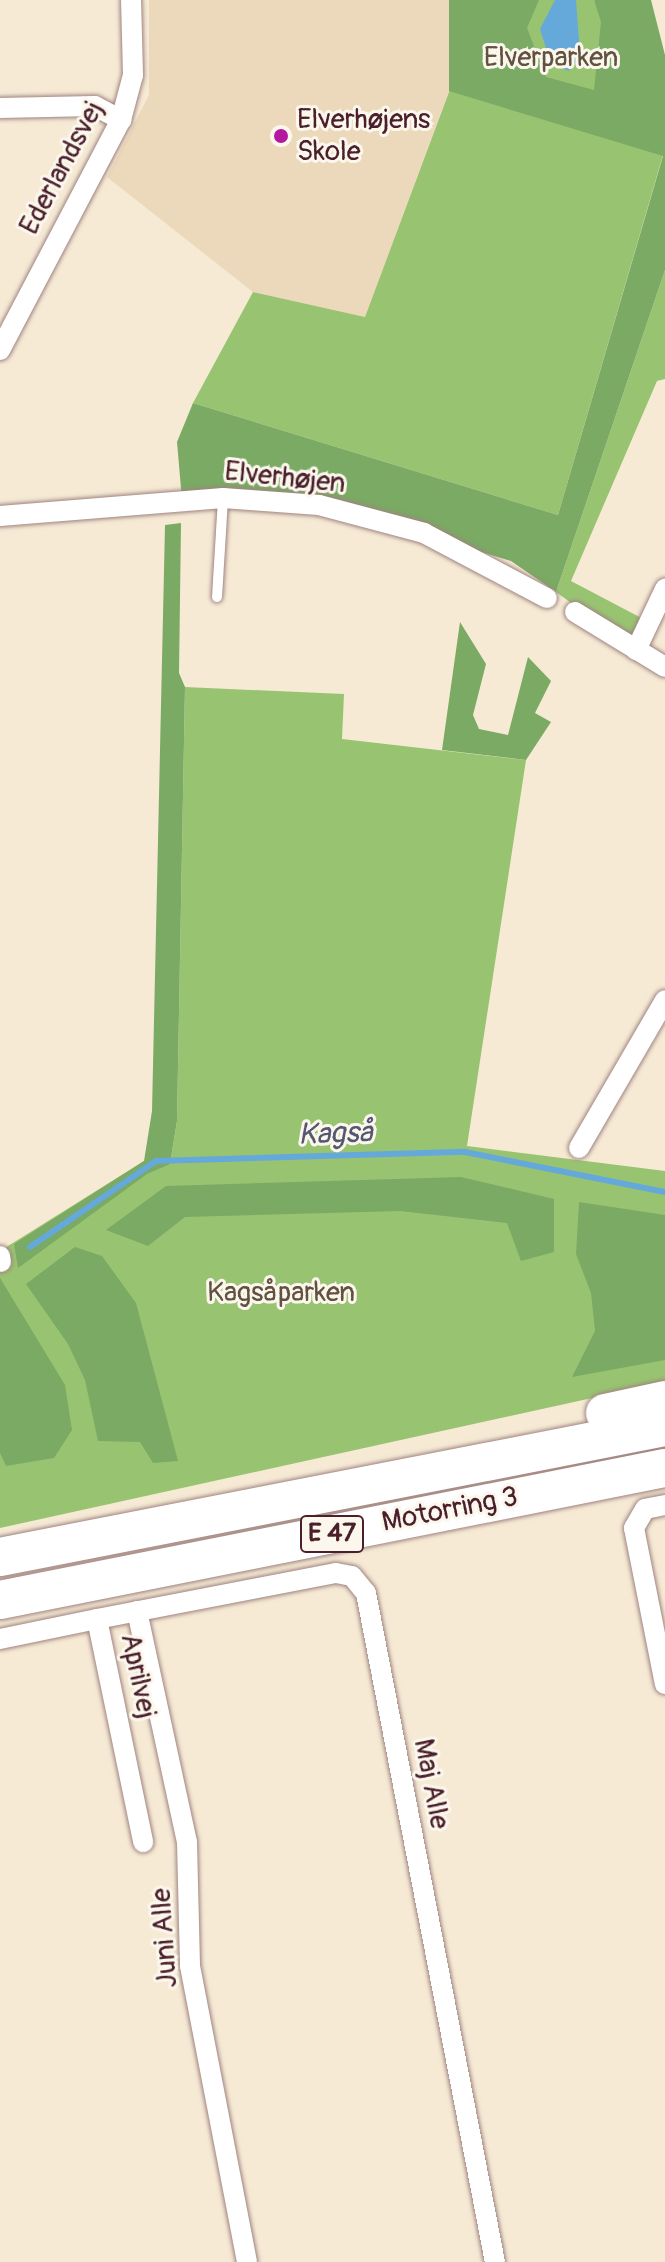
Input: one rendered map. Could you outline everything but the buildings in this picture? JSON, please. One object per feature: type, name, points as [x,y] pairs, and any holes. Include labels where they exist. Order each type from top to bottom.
[{"type":"highway","points":[[315,1493],[444,1448],[665,1400]]},
{"type":"highway","name":"Motorring 3","points":[[0,1557],[665,1427]]},
{"type":"highway","name":"Motorring 3","points":[[0,1600],[665,1468]]},
{"type":"street","name":"Ederlandsvej","points":[[0,350],[121,120],[133,75],[131,0]]},
{"type":"street","points":[[0,108],[95,106],[121,120]]},
{"type":"street","name":"Elverhøjen","points":[[0,516],[223,498],[319,505],[405,527],[547,598]]},
{"type":"street","points":[[636,650],[665,589]]},
{"type":"street","points":[[575,612],[665,667]]},
{"type":"street","points":[[579,1148],[665,1000]]},
{"type":"street","points":[[0,1256],[1,1262]]},
{"type":"street","points":[[665,1505],[645,1509],[634,1528],[665,1684]]},
{"type":"street","name":"Maj Alle","points":[[97,1619],[336,1573],[352,1576],[366,1593],[495,2262]]},
{"type":"street","name":"Juni Alle","points":[[137,1611],[187,1842],[190,1966],[247,2262]]},
{"type":"street","name":"Aprilvej","points":[[0,1639],[97,1619],[143,1842]]},
{"type":"lane","points":[[217,597],[223,498]]},
{"type":"shaded area","name":"Elverhøjens Skole","points":[[149,0],[449,0],[449,91],[365,317],[253,292],[107,177],[149,95]]},
{"type":"green space","name":"Elverparken","points":[[449,0],[594,0],[663,155],[558,515],[193,403],[253,292],[365,317],[449,92]]},
{"type":"green space","points":[[449,0],[539,0],[527,28],[546,77],[594,90],[601,22],[594,0],[651,0],[665,55],[665,270],[556,592],[511,561],[347,511],[182,500],[177,442],[193,403],[558,515],[663,156],[449,91]]},
{"type":"green space","points":[[665,270],[665,379],[657,381],[571,581],[649,622],[636,650],[556,592]]},
{"type":"green space","points":[[181,523],[179,673],[185,687],[177,1121],[170,1164],[147,1174],[18,1268],[14,1244],[144,1161],[152,1111],[165,525]]},
{"type":"green space","points":[[460,622],[486,664],[473,715],[479,729],[508,735],[528,657],[551,681],[535,713],[551,722],[526,760],[442,750]]},
{"type":"green space","name":"Kagsåparken","points":[[185,687],[344,694],[342,739],[526,760],[467,1146],[665,1171],[665,1382],[0,1528],[0,1251],[144,1161],[170,1164],[177,1121]]},
{"type":"green space","points":[[461,1177],[554,1199],[554,1252],[521,1261],[507,1223],[400,1211],[185,1217],[148,1246],[106,1230],[166,1186]]},
{"type":"green space","points":[[579,1202],[665,1215],[665,1360],[572,1377],[595,1331],[591,1293],[576,1254]]},
{"type":"green space","points":[[75,1247],[102,1256],[136,1303],[178,1461],[153,1463],[140,1442],[98,1441],[85,1380],[68,1344],[26,1284]]},
{"type":"green space","points":[[0,1278],[65,1385],[72,1430],[54,1458],[6,1466],[0,1453]]},
{"type":"water","points":[[555,0],[576,0],[580,55],[569,71],[551,64],[540,29]]},
{"type":"waterway","name":"Kagså","points":[[30,1247],[156,1161],[465,1152],[665,1192]]},
{"type":"place","name":"Elverhøjens Skole","points":[[281,136]]}]
